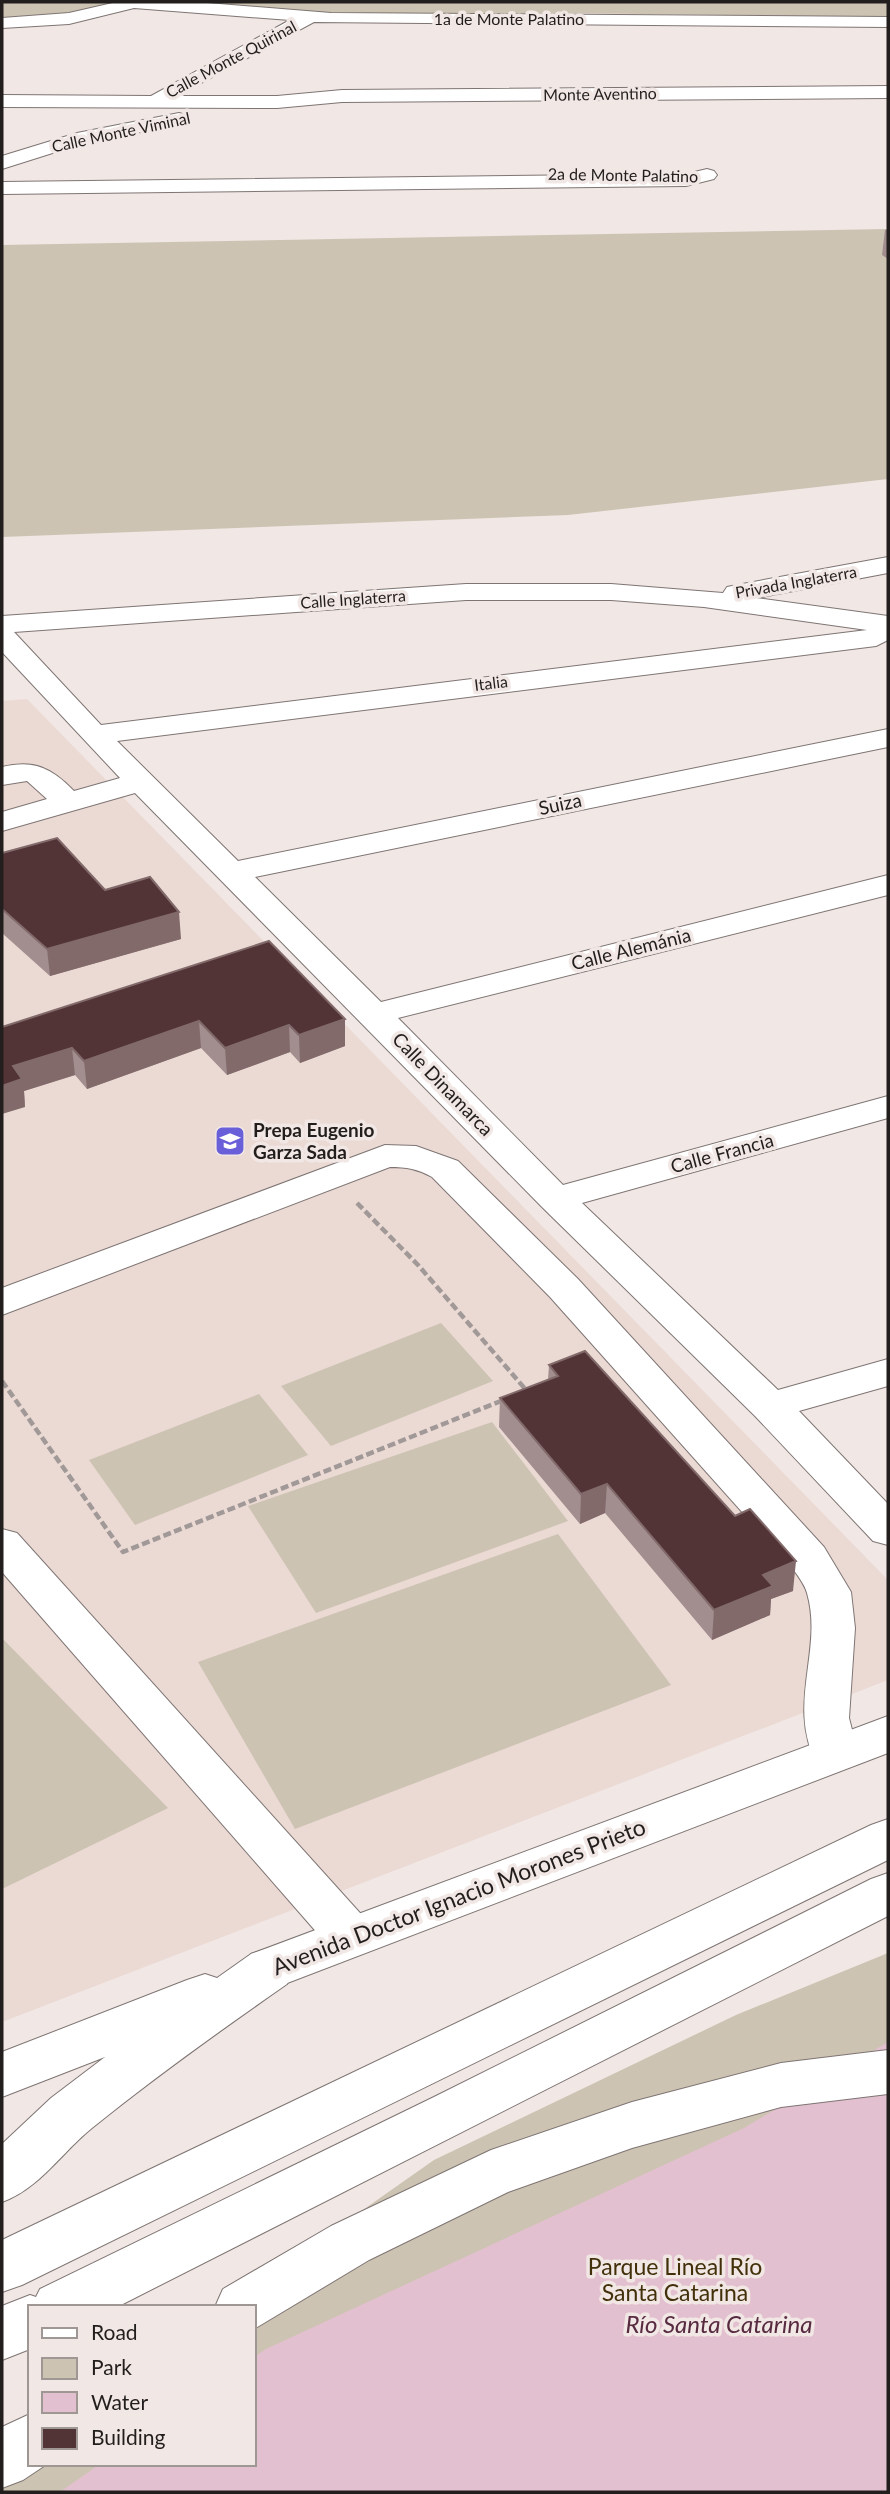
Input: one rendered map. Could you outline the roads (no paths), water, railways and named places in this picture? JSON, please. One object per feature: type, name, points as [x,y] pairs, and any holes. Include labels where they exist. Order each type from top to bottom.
[{"type":"main road","name":"1a de Monte Palatino","points":[[132,2],[310,17],[888,22]]},
{"type":"main road","points":[[2,23],[79,18],[132,2]]},
{"type":"main road","name":"Calle Monte Quirinal","points":[[152,101],[310,17]]},
{"type":"main road","name":"Monte Aventino","points":[[277,102],[342,96],[888,92]]},
{"type":"main road","name":"Monte Aventino","points":[[313,100],[342,103],[533,103],[888,98]]},
{"type":"main road","points":[[2,101],[152,101],[207,107]]},
{"type":"main road","name":"Calle Monte Viminal","points":[[2,163],[77,139],[207,107],[277,102]]},
{"type":"main road","name":"2a de Monte Palatino","points":[[2,178],[681,173],[707,176],[686,180],[2,188]]},
{"type":"main road","name":"Privada Inglaterra","points":[[704,600],[888,565]]},
{"type":"main road","name":"Calle Inglaterra","points":[[2,624],[466,592],[611,592],[704,600]]},
{"type":"main road","points":[[704,600],[888,624]]},
{"type":"main road","name":"Calle Dinamarca","points":[[2,635],[94,735],[555,1199],[770,1406],[888,1530]]},
{"type":"main road","name":"Italia","points":[[94,735],[888,635]]},
{"type":"main road","name":"Suiza","points":[[231,872],[888,738]]},
{"type":"main road","points":[[2,776],[31,770],[40,774],[68,803]]},
{"type":"main road","points":[[2,822],[141,782]]},
{"type":"main road","name":"Calle Alemánia","points":[[374,1014],[888,885]]},
{"type":"main road","name":"Calle Francia","points":[[555,1199],[888,1107]]},
{"type":"main road","points":[[2,1301],[385,1156],[409,1155],[427,1159],[444,1169],[564,1288],[809,1558],[829,1592],[832,1628],[826,1718],[835,1753]]},
{"type":"main road","points":[[770,1406],[888,1372]]},
{"type":"main road","points":[[2,1544],[351,1937]]},
{"type":"main road","name":"Avenida Doctor Ignacio Morones Prieto","points":[[2,2178],[81,2106],[169,2038],[269,1969],[888,1734]]},
{"type":"main road","points":[[2,2267],[888,1838]]},
{"type":"main road","points":[[64,2305],[453,2113],[888,1893]]},
{"type":"main road","points":[[2,2075],[269,1969]]},
{"type":"main road","points":[[246,2305],[350,2243],[491,2174],[632,2125],[781,2085],[888,2072]]},
{"type":"main road","points":[[2,2334],[28,2322]]},
{"type":"main road","points":[[2,2460],[28,2443]]},
{"type":"water","name":"Río Santa Catarina","points":[[888,2042],[888,2492],[60,2492],[97,2466],[256,2466],[256,2356],[744,2128]]},
{"type":"place","name":"Prepa Eugenio Garza Sada","points":[[230,1141]]},
{"type":"park label","name":"Parque Lineal Río Santa Catarina","points":[[675,2280]]}]
